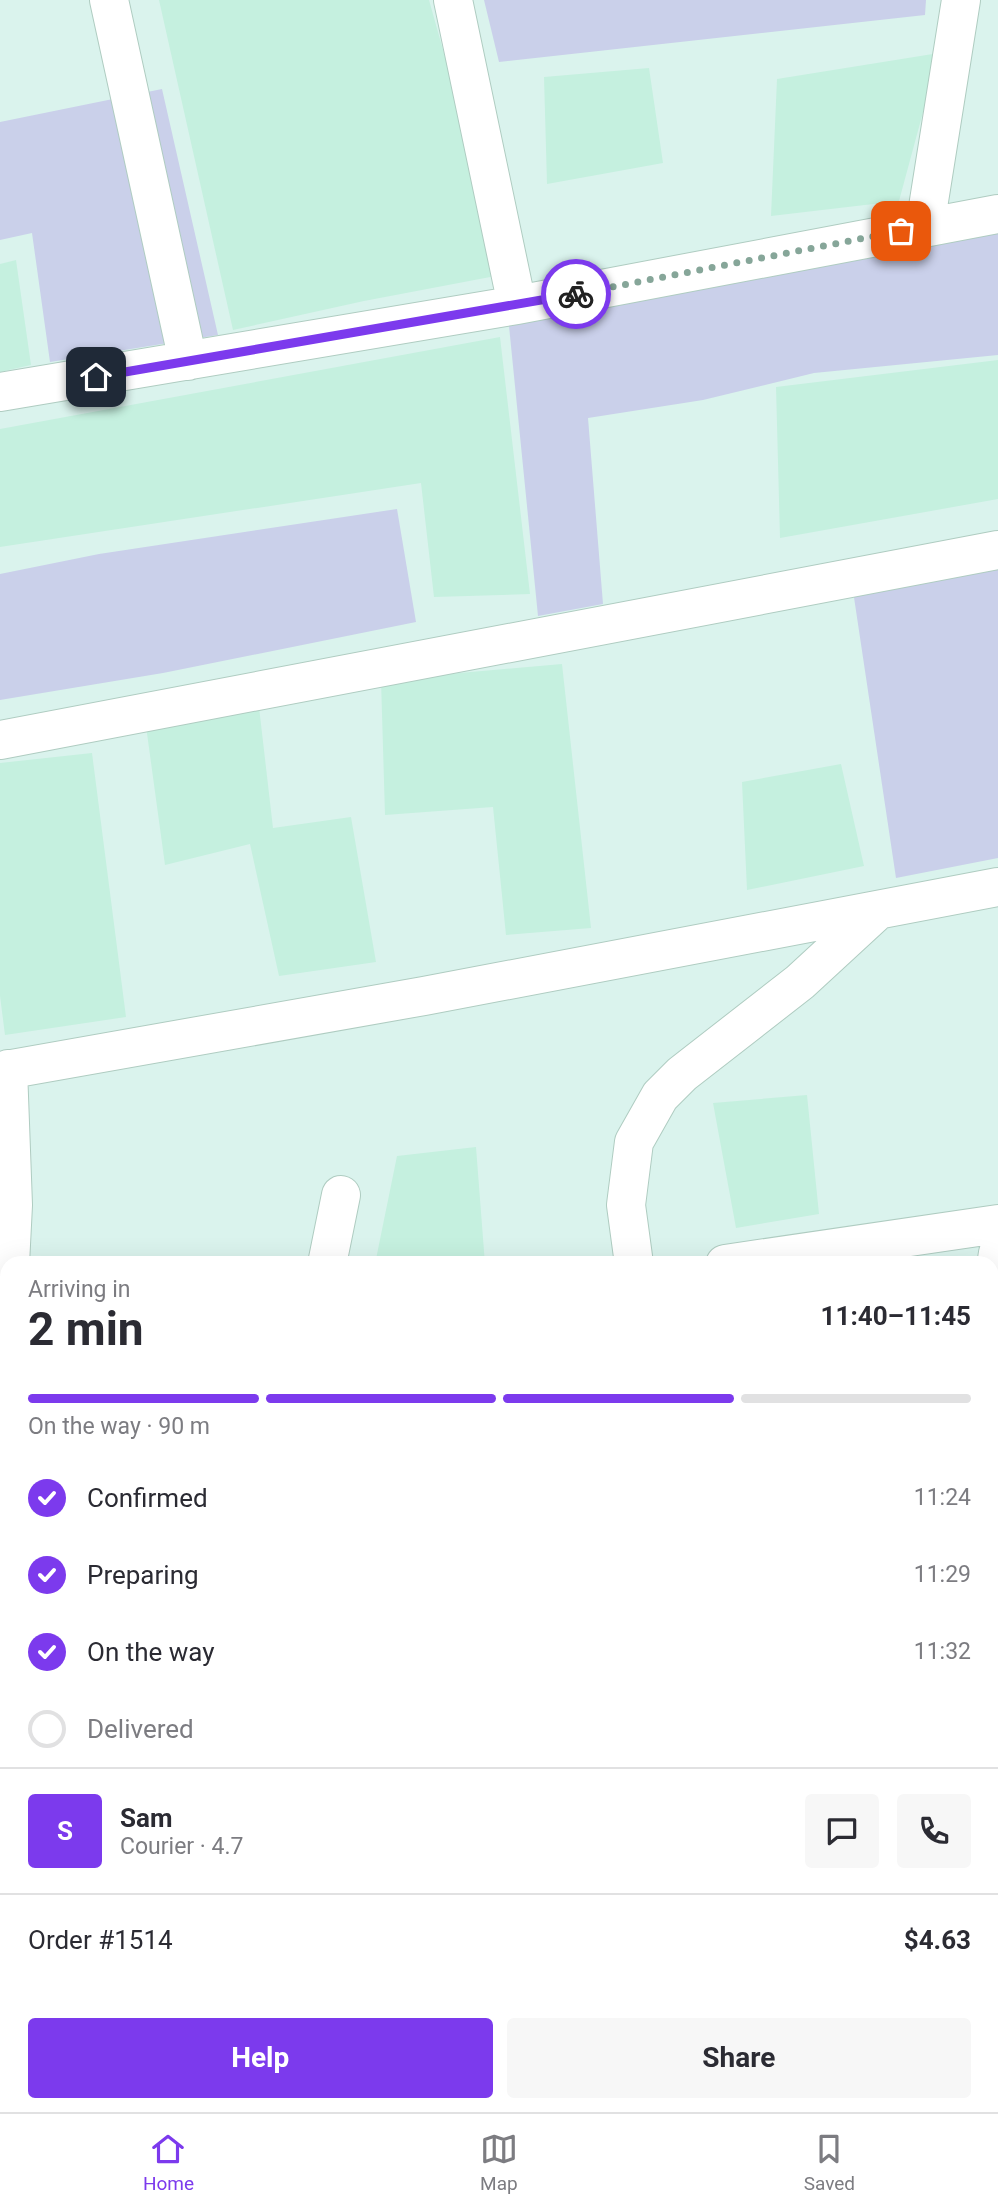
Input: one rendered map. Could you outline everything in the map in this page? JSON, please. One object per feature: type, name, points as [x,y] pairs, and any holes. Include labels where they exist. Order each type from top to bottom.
[{"type":"street","points":[[109,0],[188,361]]},
{"type":"street","points":[[453,0],[517,305]]},
{"type":"street","points":[[925,226],[961,0]]},
{"type":"street","points":[[0,392],[517,305],[998,214]]},
{"type":"street","points":[[0,740],[998,550]]},
{"type":"street","points":[[10,1256],[13,1205],[4,1070],[424,996],[998,887]]},
{"type":"street","points":[[634,1256],[626,1205],[634,1142],[660,1096],[682,1074],[800,982],[877,911]]},
{"type":"street","points":[[329,1256],[341,1195]]},
{"type":"street","points":[[780,1256],[998,1224]]},
{"type":"shaded area","points":[[0,0],[998,0],[998,1256],[0,1256]]},
{"type":"shaded area","points":[[484,0],[926,0],[925,15],[499,62]]},
{"type":"shaded area","points":[[162,89],[218,335],[50,362],[32,233],[0,240],[0,122]]},
{"type":"shaded area","points":[[998,223],[998,355],[814,373],[703,400],[588,418],[603,604],[538,616],[508,316]]},
{"type":"shaded area","points":[[397,509],[416,622],[163,673],[0,700],[0,574],[99,554]]},
{"type":"shaded area","points":[[998,556],[998,858],[896,878],[852,584]]},
{"type":"building","points":[[159,0],[429,0],[506,274],[233,330]]},
{"type":"building","points":[[939,53],[899,201],[771,216],[777,79]]},
{"type":"building","points":[[649,68],[663,163],[547,184],[544,77]]},
{"type":"building","points":[[16,260],[31,365],[0,372],[0,264]]},
{"type":"building","points":[[500,337],[530,594],[434,597],[421,483],[0,547],[0,429]]},
{"type":"building","points":[[998,360],[998,499],[780,538],[776,387]]},
{"type":"building","points":[[562,664],[591,928],[506,935],[493,807],[385,815],[381,680]]},
{"type":"building","points":[[259,707],[273,828],[351,817],[376,962],[279,976],[250,844],[165,865],[146,726]]},
{"type":"building","points":[[92,753],[126,1017],[5,1035],[0,996],[0,763]]},
{"type":"building","points":[[841,764],[864,866],[747,890],[742,782]]},
{"type":"building","points":[[807,1095],[819,1214],[736,1228],[713,1103]]},
{"type":"building","points":[[476,1147],[484,1256],[377,1256],[397,1156]]},
{"type":"way so far","points":[[576,294],[901,231]]},
{"type":"route","points":[[96,377],[576,294]]}]
